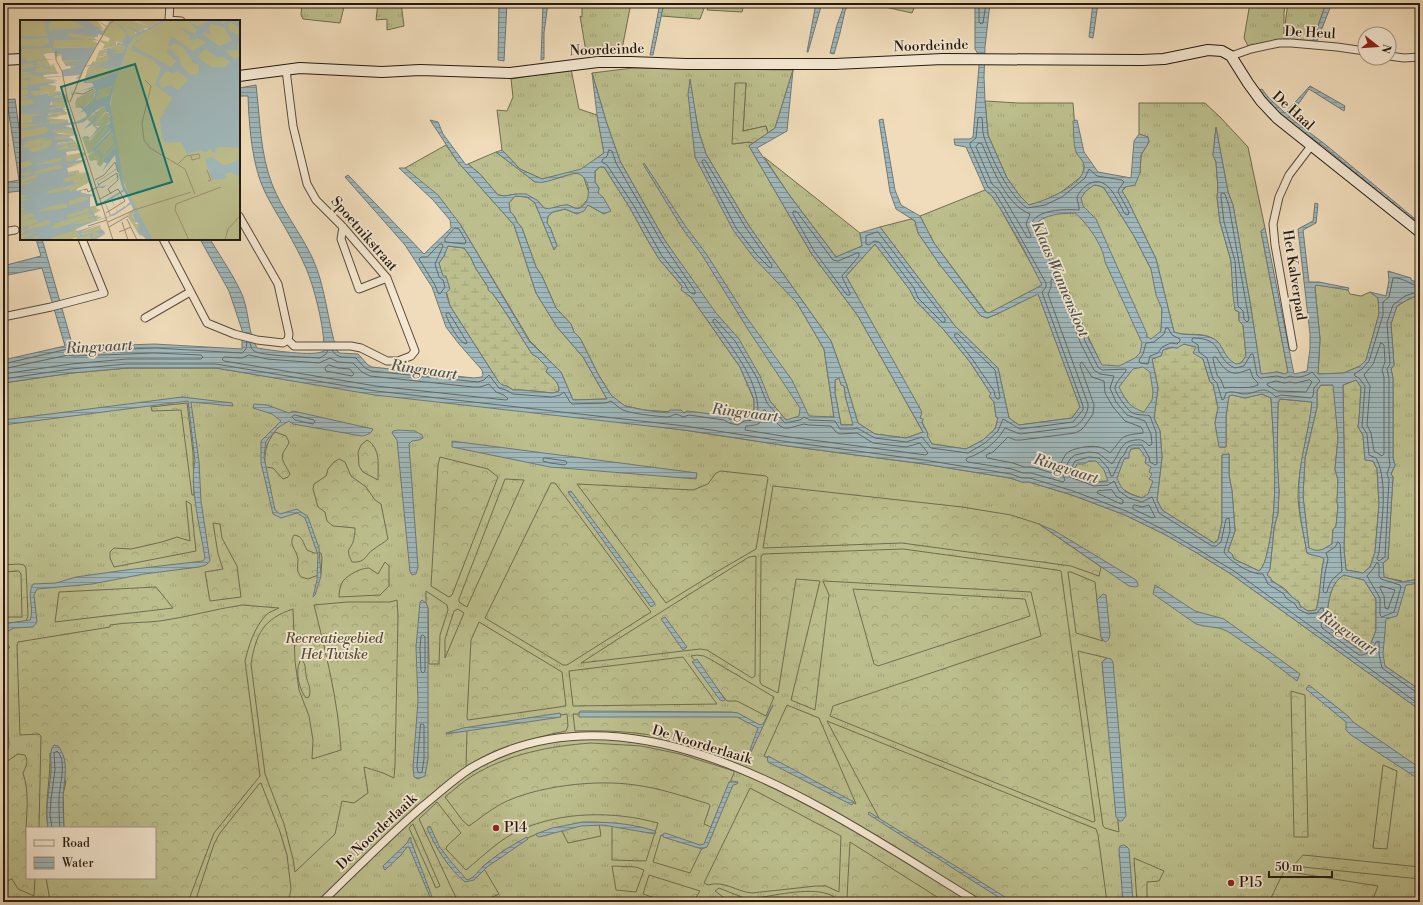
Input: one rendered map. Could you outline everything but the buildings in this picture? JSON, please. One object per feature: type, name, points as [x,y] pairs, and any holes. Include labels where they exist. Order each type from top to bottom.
[{"type":"street","points":[[169,20],[170,3]]},
{"type":"street","name":"De Heul","points":[[1231,56],[1250,49],[1279,43],[1357,50]]},
{"type":"street","name":"Noordeinde","points":[[240,76],[314,68],[382,72],[420,70],[510,72],[598,62],[686,64],[835,64],[982,58],[1142,60],[1164,59],[1208,50],[1222,51],[1231,56]]},
{"type":"street","name":"De Haal","points":[[1231,56],[1261,101],[1277,118],[1420,232]]},
{"type":"street","points":[[1397,57],[1420,57]]},
{"type":"street","points":[[3,60],[20,59]]},
{"type":"street","name":"Spoetnikstraat","points":[[286,70],[294,126],[307,184],[316,200],[343,227],[387,278],[415,351],[411,356],[398,361],[387,361],[361,348],[351,346],[294,346],[288,340]]},
{"type":"street","name":"Het Kalverpad","points":[[1293,347],[1275,245],[1273,224],[1278,197],[1288,175],[1311,146]]},
{"type":"street","points":[[164,240],[206,323],[256,340],[283,343],[288,340],[290,334],[278,284],[240,218]]},
{"type":"street","points":[[343,227],[341,239],[359,289],[387,278]]},
{"type":"street","points":[[3,232],[15,230]]},
{"type":"street","points":[[3,318],[104,293],[82,240]]},
{"type":"street","points":[[145,318],[190,292]]},
{"type":"street","name":"De Noorderlaaik","points":[[322,902],[411,817],[455,779],[470,769],[484,761],[539,741],[558,738],[601,736],[634,738],[654,742],[682,749],[749,772],[822,808],[977,902]]},
{"type":"green space","points":[[302,3],[345,3],[340,23],[303,19],[301,15]]},
{"type":"green space","points":[[378,3],[401,3],[404,26],[387,30],[387,19],[376,20]]},
{"type":"green space","points":[[582,3],[631,3],[622,49],[586,52],[580,16],[582,17]]},
{"type":"green space","points":[[664,3],[706,3],[700,19],[661,16]]},
{"type":"green space","points":[[709,3],[744,3],[742,12],[707,10]]},
{"type":"green space","points":[[867,3],[916,3],[912,13]]},
{"type":"green space","points":[[1250,3],[1286,3],[1284,12],[1284,36],[1288,3],[1326,3],[1313,41],[1285,39],[1248,46],[1244,38]]},
{"type":"green space","points":[[633,68],[793,70],[775,128],[768,133],[766,126],[743,131],[746,83],[733,144],[753,143],[749,146],[811,253],[858,316],[923,432],[906,438],[875,434],[858,423],[831,341],[749,226],[706,154],[698,129],[690,82],[695,157],[797,303],[824,349],[834,417],[786,420],[770,401],[664,239],[620,161],[606,121],[592,73]]},
{"type":"green space","points":[[571,69],[579,109],[597,115],[604,153],[581,170],[542,179],[520,169],[502,150],[497,110],[507,111],[513,97],[511,79]]},
{"type":"green space","points":[[735,83],[746,83],[743,131],[766,126],[768,133],[753,143],[732,144]]},
{"type":"green space","points":[[985,101],[1018,103],[1073,103],[1077,153],[1084,163],[1082,176],[1060,193],[1043,201],[1029,205],[1020,196],[1007,178],[988,135]]},
{"type":"green space","points":[[1139,103],[1205,103],[1248,147],[1265,228],[1261,231],[1288,372],[1285,374],[1277,372],[1261,375],[1233,205],[1228,192],[1216,128],[1213,155],[1216,162],[1218,189],[1217,197],[1220,222],[1231,261],[1235,310],[1239,312],[1239,321],[1243,325],[1246,356],[1241,363],[1236,365],[1228,359],[1217,341],[1214,339],[1204,335],[1174,332],[1156,259],[1122,191],[1140,173],[1141,155],[1149,142],[1148,137],[1139,134]]},
{"type":"green space","points":[[446,145],[457,161],[514,225],[536,293],[557,327],[583,357],[607,399],[573,400],[561,372],[530,341],[460,224],[405,168]]},
{"type":"green space","points":[[496,152],[535,182],[563,177],[572,173],[579,173],[584,178],[589,193],[588,199],[580,208],[567,205],[549,209],[544,208],[537,200],[516,194],[505,196],[498,195],[480,174],[468,164]]},
{"type":"green space","points":[[764,157],[860,233],[862,246],[836,257],[790,196]]},
{"type":"green space","points":[[600,167],[604,167],[630,208],[659,259],[682,286],[682,290],[691,297],[740,367],[754,400],[754,417],[742,418],[739,421],[729,419],[728,416],[644,410],[625,406],[611,395],[598,374],[580,338],[574,332],[571,324],[556,308],[542,276],[536,267],[522,228],[510,211],[509,203],[515,196],[527,197],[535,203],[554,249],[557,246],[550,227],[547,224],[548,216],[553,212],[565,209],[577,214],[588,205],[604,214],[598,193],[599,188],[595,182],[595,171]]},
{"type":"green space","points":[[1094,185],[1104,188],[1134,236],[1151,269],[1162,309],[1161,331],[1376,598],[1402,581],[1383,577],[1383,563],[1388,559],[1393,477],[1391,474],[1395,465],[1393,458],[1393,378],[1391,369],[1394,365],[1391,324],[1397,306],[1420,294],[1420,579],[1407,581],[1420,582],[1420,690],[1142,498],[1131,494],[1108,481],[1094,482],[1072,475],[1077,463],[1124,459],[1131,449],[1139,448],[1133,409],[1102,366],[1035,224]]},
{"type":"green space","points":[[985,190],[992,196],[1000,208],[1043,285],[989,313],[986,312],[934,243],[920,216]]},
{"type":"green space","points":[[911,219],[915,221],[918,233],[940,265],[981,316],[987,318],[997,314],[1038,293],[1080,407],[1072,418],[1019,425],[1009,418],[998,368],[955,326],[880,227]]},
{"type":"green space","points":[[875,244],[910,290],[915,300],[944,330],[970,362],[991,394],[989,396],[994,402],[996,417],[998,418],[995,429],[983,440],[966,449],[932,444],[926,435],[928,434],[920,418],[921,412],[846,276]]},
{"type":"green space","points":[[447,246],[464,248],[489,290],[508,316],[532,354],[548,368],[546,372],[557,383],[559,391],[553,393],[513,390],[502,385],[498,381],[450,306],[439,263],[444,256]]},
{"type":"green space","points":[[1316,284],[1348,290],[1350,294],[1361,296],[1370,292],[1378,298],[1379,314],[1366,360],[1360,366],[1344,373],[1318,374],[1320,339],[1315,288]]},
{"type":"green space","points":[[1184,344],[1196,347],[1203,359],[1210,382],[1213,384],[1218,408],[1215,423],[1220,447],[1226,447],[1226,416],[1229,396],[1232,395],[1245,398],[1262,394],[1271,398],[1275,474],[1274,512],[1267,555],[1264,564],[1259,571],[1234,559],[1232,554],[1228,551],[1235,531],[1232,491],[1229,475],[1229,454],[1222,455],[1222,522],[1218,540],[1214,543],[1162,510],[1157,500],[1162,457],[1160,431],[1154,418],[1158,388],[1152,359],[1161,356],[1163,350]]},
{"type":"green space","name":"Recreatiegebied Het Twiske","points":[[128,368],[216,368],[288,380],[684,430],[788,446],[924,464],[1010,478],[1072,495],[1125,515],[1166,535],[1231,574],[1420,710],[1420,902],[3,902],[3,383],[72,373]]},
{"type":"green space","points":[[839,378],[844,386],[846,399],[854,425],[841,425],[835,393],[835,380]]},
{"type":"green space","points":[[1356,380],[1361,387],[1358,427],[1363,435],[1365,460],[1373,461],[1377,469],[1379,504],[1375,552],[1370,567],[1363,573],[1346,570],[1344,549],[1345,515],[1343,385]]},
{"type":"green space","points":[[1321,385],[1334,385],[1338,438],[1335,469],[1338,480],[1338,506],[1332,544],[1322,550],[1316,551],[1309,549],[1303,496],[1305,458],[1317,407],[1317,390]]},
{"type":"green space","points":[[1280,399],[1312,402],[1298,485],[1298,497],[1300,518],[1307,553],[1324,558],[1316,610],[1308,611],[1300,606],[1299,602],[1294,599],[1285,589],[1271,580],[1267,575],[1270,569],[1274,528],[1278,513],[1279,491],[1277,458],[1278,403]]},
{"type":"green space","points":[[187,403],[193,452],[194,495],[192,495],[181,410],[152,411],[151,407]]},
{"type":"green space","points":[[275,432],[286,436],[289,442],[282,458],[290,474],[288,477],[283,479],[273,468],[265,467],[266,448]]},
{"type":"green space","points":[[367,440],[377,452],[378,480],[363,472],[359,466],[358,452],[361,445]]},
{"type":"green space","points":[[440,457],[488,469],[498,477],[452,595],[449,597],[431,586],[438,465]]},
{"type":"green space","points":[[339,459],[345,462],[351,476],[366,487],[375,500],[381,504],[388,539],[371,551],[363,560],[357,562],[352,562],[349,553],[349,549],[355,536],[355,528],[333,526],[327,521],[325,512],[318,507],[313,489],[314,484],[326,476],[328,469]]},
{"type":"green space","points":[[721,471],[766,476],[768,478],[756,549],[666,603],[577,484],[693,490],[708,484],[716,473]]},
{"type":"green space","points":[[505,479],[524,480],[467,607],[459,602],[459,599]]},
{"type":"green space","points":[[551,483],[555,483],[651,612],[567,665],[563,665],[485,618]]},
{"type":"green space","points":[[773,486],[962,507],[1011,515],[1039,524],[1101,567],[1099,576],[1071,566],[902,543],[763,548]]},
{"type":"green space","points":[[186,501],[191,504],[196,551],[114,567],[110,558],[110,552],[114,548],[131,549],[177,537],[190,541]]},
{"type":"green space","points":[[213,523],[220,524],[222,538],[237,566],[241,597],[210,601],[205,572],[223,569],[218,554]]},
{"type":"green space","points":[[294,535],[301,538],[307,550],[314,553],[321,553],[321,574],[308,579],[301,577],[298,572],[297,555],[292,544],[292,538]]},
{"type":"green space","points":[[903,549],[1061,571],[1095,821],[1093,822],[830,716],[833,706],[1041,636],[1031,592],[823,581],[829,595],[815,710],[791,700],[820,581],[796,579],[778,693],[762,685],[760,682],[761,557],[763,554]]},
{"type":"green space","points":[[756,556],[755,676],[752,678],[707,650],[700,649],[581,663],[749,557]]},
{"type":"green space","points":[[385,562],[389,566],[389,586],[380,595],[339,597],[342,583],[348,576],[366,568],[369,568],[378,574]]},
{"type":"green space","points":[[3,565],[24,565],[26,568],[28,616],[26,621],[3,624],[3,617],[22,617],[21,574],[19,571],[3,572]]},
{"type":"green space","points":[[1068,572],[1095,582],[1101,637],[1103,641],[1076,633]]},
{"type":"green space","points":[[1344,575],[1364,580],[1376,599],[1376,630],[1370,646],[1362,651],[1325,625],[1328,604],[1334,585],[1338,579]]},
{"type":"green space","points":[[156,587],[173,608],[55,622],[59,592]]},
{"type":"green space","points":[[853,589],[1025,599],[1030,616],[878,666],[874,664]]},
{"type":"green space","points":[[426,591],[447,605],[448,610],[440,635],[439,664],[429,664],[428,608],[426,603]]},
{"type":"green space","points":[[397,600],[398,616],[394,778],[364,767],[368,793],[354,803],[342,801],[335,834],[295,872],[284,824],[265,774],[251,664],[255,644],[268,623],[274,618],[293,609],[295,661],[299,690],[309,716],[313,740],[312,759],[341,750],[334,695],[314,605],[347,602],[390,602]]},
{"type":"green space","points":[[242,605],[279,608],[267,614],[258,625],[250,643],[245,661],[260,776],[214,833],[188,902],[49,902],[46,879],[156,879],[156,827],[64,827],[63,795],[66,781],[50,753],[50,772],[47,800],[48,827],[39,827],[41,736],[39,734],[20,735],[18,642],[110,627],[110,625],[116,624],[154,622]]},
{"type":"green space","points":[[458,609],[464,613],[445,658],[445,639],[454,611]]},
{"type":"green space","points":[[479,622],[562,672],[566,706],[468,720],[471,640]]},
{"type":"green space","points":[[3,624],[6,744],[3,746]]},
{"type":"green space","points":[[1078,651],[1107,658],[1102,662],[1119,832],[1103,826]]},
{"type":"green space","points":[[697,655],[710,659],[774,697],[766,716],[737,701],[727,701],[691,656]]},
{"type":"green space","points":[[683,657],[717,704],[573,706],[569,671]]},
{"type":"green space","points":[[302,660],[305,665],[310,691],[309,697],[306,698],[300,685],[298,675],[300,661]]},
{"type":"green space","points":[[1291,691],[1305,695],[1308,837],[1294,837]]},
{"type":"green space","points":[[787,705],[819,718],[856,804],[764,756]]},
{"type":"green space","points":[[567,714],[568,726],[566,731],[515,745],[466,767],[467,729]]},
{"type":"green space","points":[[573,714],[737,714],[761,728],[745,762],[709,749],[673,739],[624,732],[575,731]]},
{"type":"green space","points":[[827,721],[1096,829],[1107,902],[1010,902],[880,820]]},
{"type":"green space","points":[[591,743],[641,746],[680,754],[734,771],[711,827],[704,824],[710,806],[709,804],[663,790],[620,783],[585,784],[548,788],[501,804],[469,826],[463,821],[445,797],[461,783],[472,776],[500,762],[530,752],[560,746]]},
{"type":"green space","points":[[18,754],[25,755],[27,760],[23,773],[27,796],[26,879],[35,879],[34,896],[18,889],[12,879],[3,881],[3,764]]},
{"type":"green space","points":[[1383,765],[1397,771],[1387,849],[1373,848]]},
{"type":"green space","points":[[261,783],[280,832],[287,855],[291,889],[289,899],[286,902],[195,902],[214,844],[220,833]]},
{"type":"green space","points":[[750,788],[841,836],[839,892],[826,886],[816,886],[752,893],[741,891],[725,885],[708,885],[704,883]]},
{"type":"green space","points":[[437,802],[461,833],[447,846],[446,849],[466,870],[506,838],[520,830],[554,819],[571,816],[606,815],[624,816],[658,823],[646,861],[612,860],[612,824],[599,823],[601,836],[568,843],[560,827],[539,833],[518,842],[482,867],[499,894],[481,902],[458,902],[419,819]]},
{"type":"green space","points":[[413,824],[440,886],[436,888],[409,828]]},
{"type":"green space","points":[[661,835],[702,848],[690,873],[653,862]]},
{"type":"green space","points":[[850,842],[945,902],[855,902],[847,897]]},
{"type":"green space","points":[[1303,855],[1420,867],[1420,879],[1293,866]]},
{"type":"green space","points":[[1134,858],[1164,871],[1159,881],[1147,882],[1147,902],[1137,902]]},
{"type":"green space","points":[[612,866],[636,867],[644,870],[636,892],[616,890]]},
{"type":"green space","points":[[1284,871],[1378,886],[1373,899],[1365,902],[1269,902]]},
{"type":"green space","points":[[649,875],[700,891],[693,902],[667,902],[643,894]]},
{"type":"green space","points":[[719,888],[744,898],[751,899],[790,893],[810,891],[820,892],[832,896],[839,900],[839,902],[730,902],[715,891]]},
{"type":"water","points":[[499,3],[507,3],[504,61],[498,60]]},
{"type":"water","points":[[543,3],[548,3],[544,33],[544,59],[541,60]]},
{"type":"water","points":[[660,3],[664,3],[653,55],[650,55]]},
{"type":"water","points":[[816,3],[822,3],[807,52]]},
{"type":"water","points":[[845,3],[849,3],[845,11],[834,54],[830,53],[837,25]]},
{"type":"water","points":[[975,3],[990,3],[985,47],[984,77],[988,135],[1007,178],[1020,196],[1029,205],[1062,192],[1070,187],[1082,175],[1084,166],[1083,161],[1076,152],[1075,148],[1073,121],[1077,120],[1084,152],[1098,172],[1131,178],[1134,141],[1139,134],[1148,137],[1149,142],[1141,155],[1140,173],[1135,185],[1125,187],[1122,191],[1156,259],[1174,332],[1204,336],[1214,339],[1217,341],[1228,358],[1236,364],[1241,363],[1246,356],[1243,325],[1239,321],[1239,312],[1235,310],[1231,261],[1220,222],[1217,197],[1218,189],[1216,162],[1213,155],[1216,127],[1228,192],[1233,205],[1261,374],[1277,372],[1285,374],[1288,372],[1261,231],[1265,228],[1294,374],[1307,371],[1310,349],[1310,334],[1298,229],[1313,221],[1315,203],[1318,204],[1316,223],[1303,230],[1309,282],[1319,282],[1349,288],[1348,290],[1316,285],[1315,288],[1320,339],[1318,374],[1344,373],[1360,366],[1366,360],[1379,314],[1378,298],[1370,292],[1386,296],[1389,280],[1388,271],[1411,278],[1411,280],[1420,283],[1420,294],[1397,306],[1391,324],[1394,365],[1391,369],[1393,378],[1393,458],[1395,465],[1391,474],[1393,477],[1388,559],[1383,563],[1384,577],[1402,582],[1420,579],[1420,583],[1406,585],[1397,616],[1386,619],[1383,654],[1385,666],[1420,690],[1420,710],[1231,574],[1197,553],[1166,535],[1125,515],[1072,495],[1029,482],[924,464],[788,446],[684,430],[375,395],[216,368],[128,368],[72,373],[3,383],[3,360],[65,346],[42,268],[3,276],[3,266],[41,256],[36,240],[42,240],[73,347],[154,344],[242,349],[242,330],[229,291],[201,240],[211,240],[240,290],[252,336],[257,348],[302,353],[319,353],[324,351],[321,320],[308,274],[287,231],[264,191],[256,167],[251,137],[248,96],[240,96],[240,88],[256,85],[261,135],[268,172],[276,194],[317,268],[337,351],[340,353],[358,354],[368,365],[372,367],[474,378],[482,377],[483,375],[482,370],[446,327],[432,287],[405,245],[345,177],[348,175],[424,254],[451,228],[450,220],[433,200],[399,168],[405,168],[438,195],[460,224],[529,341],[561,372],[573,400],[607,399],[583,357],[557,327],[536,293],[514,225],[457,161],[430,120],[438,122],[443,134],[466,165],[468,164],[480,174],[498,195],[505,196],[526,194],[537,200],[544,208],[568,205],[577,209],[584,205],[588,196],[588,185],[579,174],[576,173],[543,182],[535,182],[496,152],[502,150],[520,169],[542,179],[581,169],[604,153],[597,115],[592,73],[606,121],[620,161],[664,239],[716,313],[739,339],[760,376],[770,401],[786,420],[799,416],[800,408],[749,331],[702,255],[682,228],[643,164],[644,163],[686,227],[707,255],[747,318],[792,380],[809,416],[834,417],[824,349],[797,303],[754,258],[733,230],[695,157],[688,94],[690,79],[698,129],[706,154],[749,226],[831,341],[858,423],[875,434],[906,438],[923,432],[858,316],[811,253],[749,146],[775,128],[793,70],[787,131],[757,148],[790,196],[836,257],[862,246],[860,233],[880,227],[955,326],[998,368],[1009,418],[1019,425],[1072,418],[1080,407],[1038,294],[987,318],[981,316],[940,265],[918,233],[915,221],[896,209],[890,192],[879,120],[883,119],[895,190],[901,205],[920,216],[934,243],[985,312],[989,313],[1042,285],[1000,208],[992,196],[985,190],[966,147],[955,145],[954,139],[970,139],[973,137],[979,66],[978,54],[975,49]],"holes":[[[600,167],[604,167],[630,208],[659,259],[682,286],[681,290],[691,297],[740,367],[754,399],[754,417],[742,418],[739,421],[729,419],[728,416],[687,411],[684,413],[681,410],[670,410],[668,413],[644,410],[625,406],[611,395],[598,374],[580,338],[574,332],[571,324],[556,308],[542,276],[536,267],[522,228],[510,211],[509,203],[515,196],[527,197],[535,203],[554,250],[557,246],[547,223],[548,216],[553,212],[565,209],[577,214],[584,211],[588,205],[604,214],[611,211],[603,197],[598,193],[599,188],[595,182],[595,171]],[[1094,185],[1104,188],[1134,236],[1151,269],[1156,295],[1162,309],[1161,331],[1151,339],[1146,336],[1147,334],[1096,219],[1083,206],[1081,198],[1086,191]],[[1075,213],[1085,223],[1098,242],[1105,262],[1142,343],[1140,353],[1135,358],[1119,366],[1102,365],[1089,340],[1066,284],[1035,224],[1050,216]],[[875,244],[910,290],[915,300],[944,330],[970,362],[991,394],[989,396],[994,402],[996,417],[998,418],[995,429],[983,440],[966,449],[932,444],[922,423],[923,419],[920,418],[922,412],[846,276]],[[448,246],[464,248],[488,287],[488,290],[493,294],[532,354],[548,368],[546,372],[557,383],[559,391],[553,393],[513,390],[502,385],[498,381],[450,306],[446,293],[450,289],[446,276],[443,276],[439,263]],[[1184,344],[1196,347],[1193,353],[1203,359],[1210,382],[1213,384],[1218,408],[1215,423],[1219,447],[1226,447],[1226,416],[1229,396],[1232,395],[1245,398],[1262,394],[1271,398],[1275,474],[1274,512],[1267,555],[1264,564],[1259,571],[1234,559],[1232,554],[1228,551],[1235,531],[1232,491],[1229,475],[1229,454],[1222,455],[1222,522],[1218,540],[1214,543],[1162,510],[1157,500],[1162,457],[1160,431],[1154,418],[1158,388],[1152,359],[1161,356],[1163,350],[1172,347],[1177,348]],[[1143,367],[1150,372],[1153,392],[1152,400],[1144,412],[1131,406],[1119,387],[1133,369]],[[839,378],[841,385],[844,386],[853,425],[841,425],[835,393],[835,380]],[[1356,380],[1361,387],[1358,427],[1363,435],[1365,460],[1373,461],[1377,469],[1379,504],[1375,552],[1370,567],[1363,573],[1346,570],[1344,549],[1345,515],[1343,385]],[[1321,385],[1333,385],[1338,438],[1335,469],[1338,480],[1338,506],[1332,544],[1319,550],[1309,548],[1303,496],[1305,458],[1317,407],[1317,390]],[[1280,399],[1312,402],[1301,461],[1299,504],[1307,553],[1324,559],[1316,610],[1308,611],[1300,606],[1299,602],[1271,581],[1271,578],[1267,575],[1270,569],[1274,528],[1278,513],[1279,491],[1277,458],[1278,403]],[[1139,448],[1146,458],[1145,463],[1151,467],[1149,472],[1152,474],[1149,479],[1153,481],[1148,494],[1142,498],[1126,492],[1121,487],[1117,478],[1124,459],[1129,458],[1131,449]],[[1096,461],[1104,470],[1108,481],[1094,482],[1072,475],[1077,464]],[[1344,575],[1364,580],[1376,599],[1376,630],[1370,646],[1361,651],[1325,625],[1328,604],[1334,585],[1338,579]]]},
{"type":"water","points":[[1093,3],[1098,3],[1093,38],[1089,37]]},
{"type":"water","points":[[1326,3],[1332,3],[1317,41],[1313,41]]},
{"type":"water","points":[[1310,86],[1345,106],[1344,111],[1309,89],[1289,117],[1326,145],[1420,223],[1420,226],[1323,146],[1280,115],[1257,91],[1262,89],[1268,97],[1285,113]]},
{"type":"water","points":[[15,99],[20,135],[20,191],[3,193],[3,183],[19,180],[8,108],[3,108],[3,100]]},
{"type":"water","points":[[182,397],[232,403],[233,406],[191,402],[199,462],[201,501],[210,561],[206,565],[199,567],[144,574],[92,584],[37,589],[34,595],[37,622],[33,627],[14,628],[6,632],[6,643],[10,647],[7,650],[6,703],[9,744],[8,749],[3,749],[3,746],[6,743],[3,624],[30,620],[32,611],[30,593],[33,584],[56,583],[76,577],[203,561],[205,558],[194,495],[193,483],[195,461],[188,401],[3,425],[3,420]]},
{"type":"water","points":[[254,404],[267,405],[289,413],[293,411],[373,429],[369,434],[362,436],[293,424],[289,421],[279,427],[266,441],[264,457],[275,510],[280,514],[297,509],[308,517],[319,548],[321,576],[313,597],[317,580],[318,555],[305,518],[297,513],[281,518],[273,514],[261,463],[261,441],[281,421],[272,414],[253,408]]},
{"type":"water","points":[[393,431],[415,431],[422,435],[423,438],[412,441],[409,444],[418,567],[416,574],[412,575],[410,572],[397,440],[392,433]]},
{"type":"water","points":[[452,441],[697,473],[696,479],[550,467],[452,447]]},
{"type":"water","points":[[571,491],[654,602],[655,604],[651,607],[568,492]]},
{"type":"water","points":[[1039,524],[1055,531],[1136,580],[1138,586],[1129,586]]},
{"type":"water","points":[[1155,585],[1195,611],[1224,619],[1300,674],[1297,681],[1267,658],[1227,631],[1196,624],[1153,594]]},
{"type":"water","points":[[1103,594],[1106,595],[1110,635],[1108,640],[1105,642],[1101,637],[1097,600]]},
{"type":"water","points":[[422,600],[426,603],[428,608],[428,759],[425,776],[418,779],[414,777],[413,767],[418,701],[416,647],[420,602]]},
{"type":"water","points":[[665,617],[687,647],[683,650],[661,619]]},
{"type":"water","points":[[1107,658],[1111,659],[1113,662],[1126,816],[1122,821],[1119,821],[1116,817],[1102,662]]},
{"type":"water","points":[[697,659],[725,700],[720,700],[692,662]]},
{"type":"water","points":[[1309,685],[1348,716],[1353,722],[1420,768],[1420,780],[1351,735],[1346,730],[1346,722],[1306,689]]},
{"type":"water","points":[[773,705],[751,752],[750,750],[758,728],[737,717],[579,717],[579,712],[581,711],[731,712],[738,713],[760,725],[763,724]]},
{"type":"water","points":[[560,713],[561,717],[446,734],[463,728]]},
{"type":"water","points":[[54,745],[58,746],[62,752],[65,764],[63,797],[64,827],[48,827],[47,807],[52,748]]},
{"type":"water","points":[[768,756],[854,802],[852,805],[768,762]]},
{"type":"water","points":[[729,782],[738,782],[737,784],[733,785],[707,847],[702,849],[663,837],[663,834],[665,833],[700,845],[704,844]]},
{"type":"water","points":[[869,812],[1013,902],[1006,902],[868,814]]},
{"type":"water","points":[[583,822],[628,825],[646,828],[655,831],[656,833],[603,825],[581,826],[539,837],[536,834],[552,828]]},
{"type":"water","points":[[430,826],[439,846],[467,880],[511,846],[527,837],[528,839],[487,867],[474,880],[465,882],[453,870],[438,850],[427,828]]},
{"type":"water","points":[[410,837],[434,902],[431,902],[409,847],[407,847],[385,870],[384,869],[383,866],[407,843]]},
{"type":"water","points":[[1124,845],[1129,849],[1133,902],[1123,902],[1119,849],[1120,846]]},
{"type":"place","name":"P14","points":[[496,828]]},
{"type":"place","name":"P15","points":[[1231,883]]},
{"type":"water label","name":"Klaas Wannensloot","points":[[1060,279]]},
{"type":"water label","name":"Ringvaart","points":[[99,347]]},
{"type":"water label","name":"Ringvaart","points":[[424,370]]},
{"type":"water label","name":"Ringvaart","points":[[745,413]]},
{"type":"water label","name":"Ringvaart","points":[[1066,469]]},
{"type":"water label","name":"Ringvaart","points":[[1348,633]]}]
